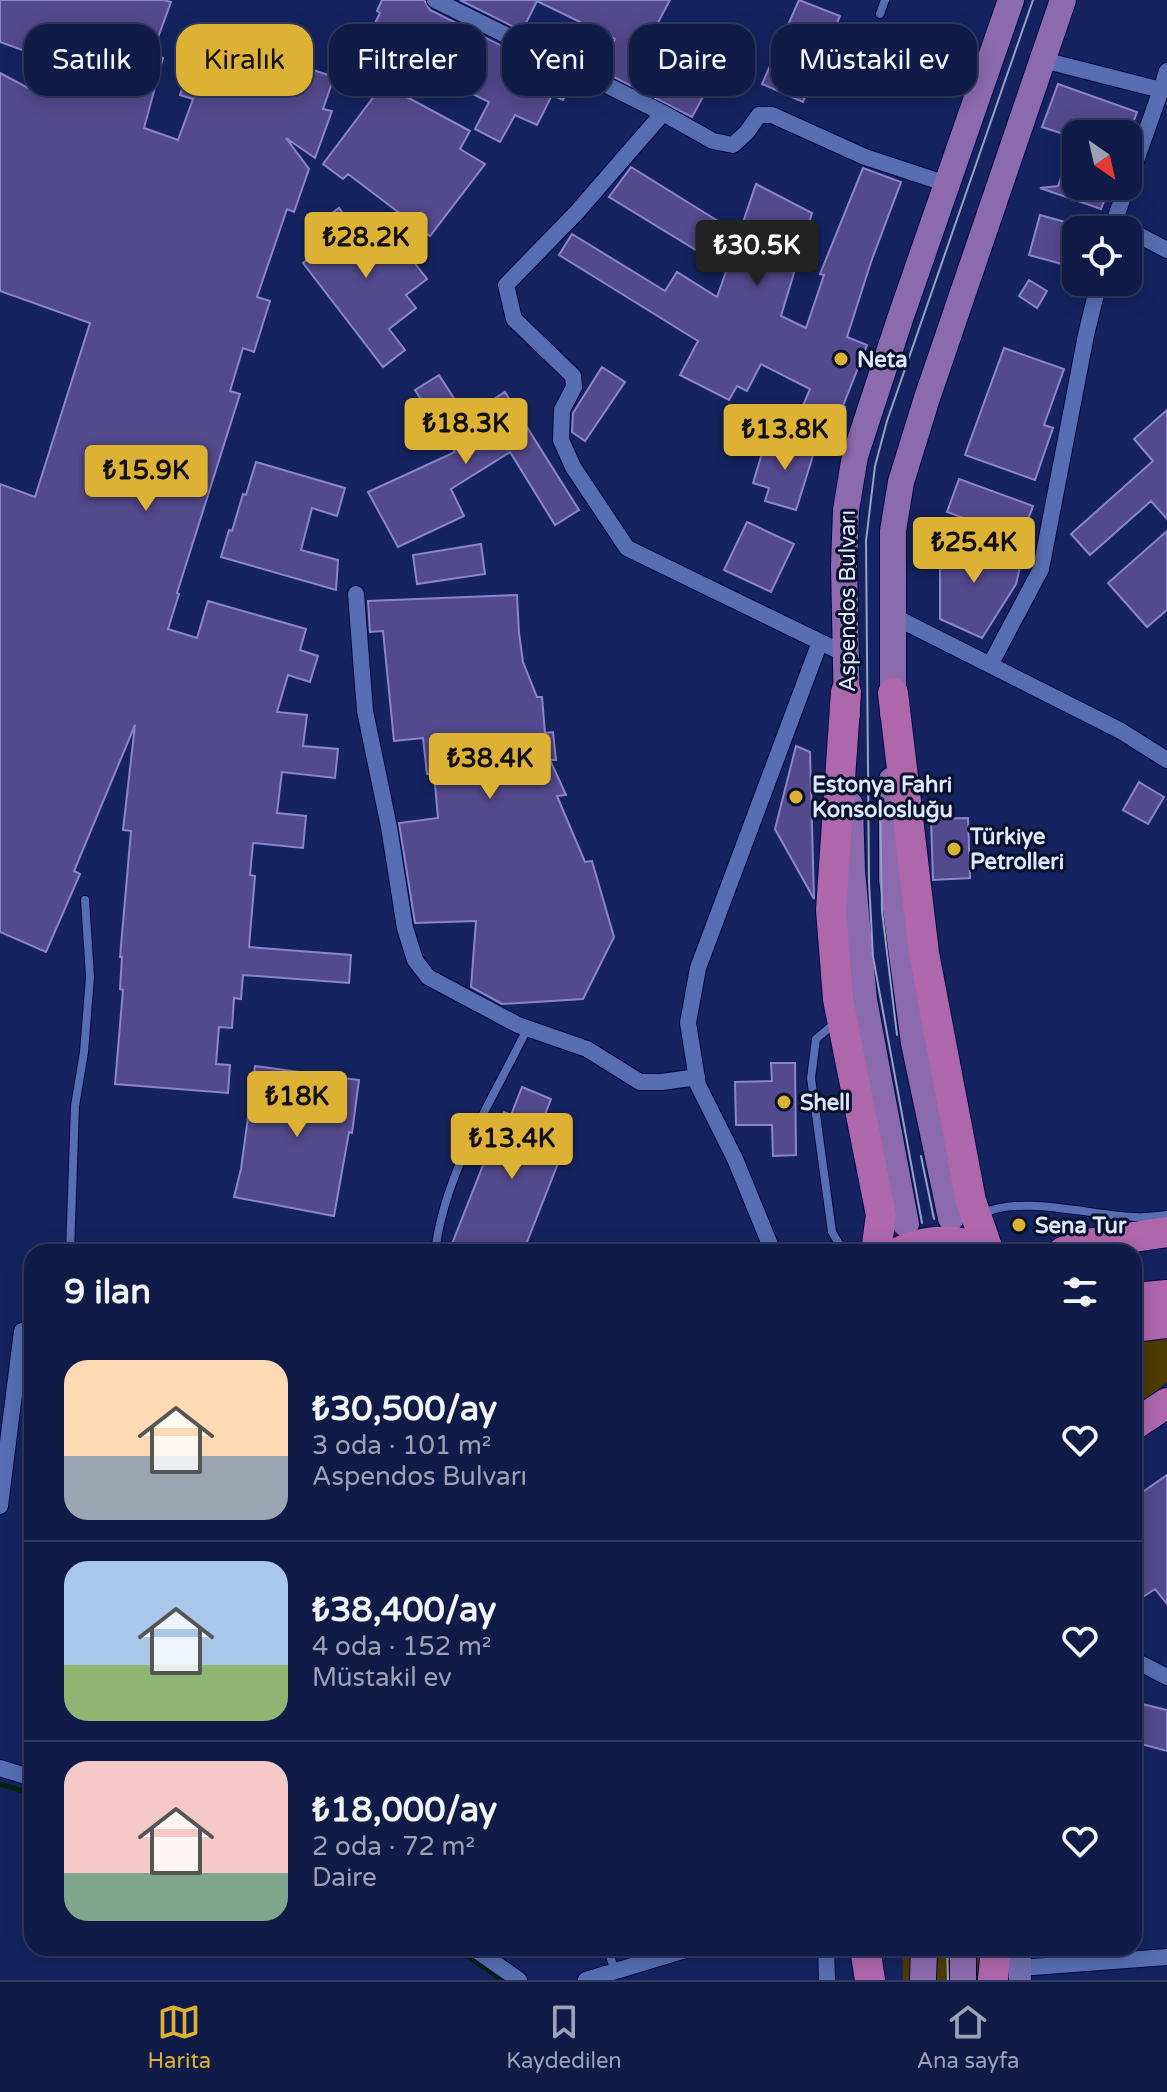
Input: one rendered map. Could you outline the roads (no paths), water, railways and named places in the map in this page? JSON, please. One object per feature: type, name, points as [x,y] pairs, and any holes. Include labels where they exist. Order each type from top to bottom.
[{"type":"highway","points":[[846,692],[831,910],[838,999],[881,1215],[877,1244]]},
{"type":"highway","points":[[893,693],[924,953],[971,1201],[964,1217],[984,1244]]},
{"type":"highway","points":[[1086,1244],[1163,1226]]},
{"type":"highway","points":[[916,1244],[952,1241],[963,1244]]},
{"type":"highway","points":[[1142,1297],[1167,1295]]},
{"type":"highway","points":[[1142,1326],[1167,1323]]},
{"type":"highway","points":[[1142,1420],[1167,1403]]},
{"type":"highway","points":[[866,1956],[870,1980]]},
{"type":"highway","points":[[885,1956],[886,1980]]},
{"type":"main road","name":"Aspendos Bulvarı","points":[[902,1238],[864,1000],[852,871],[845,654],[845,523],[855,456],[1011,0]]},
{"type":"main road","name":"Aspendos Bulvarı","points":[[893,693],[893,531],[901,482],[1063,0]]},
{"type":"main road","points":[[923,1980],[924,1956]]},
{"type":"main road","points":[[963,1956],[963,1980]]},
{"type":"street","points":[[435,0],[713,141],[733,145],[759,115],[772,115],[865,157],[947,184]]},
{"type":"street","points":[[1043,60],[1161,90]]},
{"type":"street","points":[[1142,145],[1167,71]]},
{"type":"street","points":[[663,113],[577,212],[506,285],[514,319],[573,376],[574,387],[562,410],[561,440],[573,467],[627,548],[845,654]]},
{"type":"street","points":[[1142,239],[1167,250]]},
{"type":"street","points":[[990,665],[1041,569],[1096,296]]},
{"type":"street","points":[[356,594],[365,711],[389,827],[405,928],[415,960],[428,977],[527,1029],[587,1049],[640,1082],[697,1077]]},
{"type":"street","points":[[893,616],[1121,731],[1167,760]]},
{"type":"street","points":[[770,1244],[735,1159],[698,1085],[688,1023],[698,968],[820,642]]},
{"type":"street","points":[[0,1506],[24,1347]]},
{"type":"street","points":[[1142,1664],[1167,1677]]},
{"type":"street","points":[[0,1768],[24,1776]]},
{"type":"street","points":[[484,1956],[519,1980]]},
{"type":"street","points":[[586,1980],[665,1956]]},
{"type":"street","points":[[826,1956],[827,1980]]},
{"type":"street","points":[[1013,1969],[1046,1973],[1167,1957]]},
{"type":"lane","points":[[880,14],[885,0]]},
{"type":"lane","points":[[70,1244],[75,1106],[84,1052],[90,977],[85,900]]},
{"type":"lane","points":[[839,1244],[832,1232],[811,1078],[816,1039],[842,1018]]},
{"type":"lane","points":[[436,1244],[439,1219],[458,1164],[527,1029]]},
{"type":"lane","points":[[964,1217],[995,1207],[1043,1207],[1138,1217],[1163,1226]]},
{"type":"lane","points":[[610,1956],[615,1971]]},
{"type":"waterway","points":[[0,1784],[24,1792]]},
{"type":"waterway","points":[[468,1956],[502,1980]]},
{"type":"tram line","points":[[922,1223],[873,957],[869,882],[866,541],[875,466],[887,421],[1033,0]]},
{"type":"tram line","points":[[880,799],[882,911],[897,1035]]},
{"type":"tram line","points":[[921,1156],[934,1219]]},
{"type":"tram line","points":[[947,1956],[948,1980]]},
{"type":"place","name":"Neta","points":[[841,359]]},
{"type":"place","name":"Estonya Fahri Konsolosluğu","points":[[796,797]]},
{"type":"place","name":"Türkiye Petrolleri","points":[[954,849]]},
{"type":"place","name":"Shell","points":[[784,1102]]},
{"type":"place","name":"Sena Tur","points":[[1019,1225]]}]
